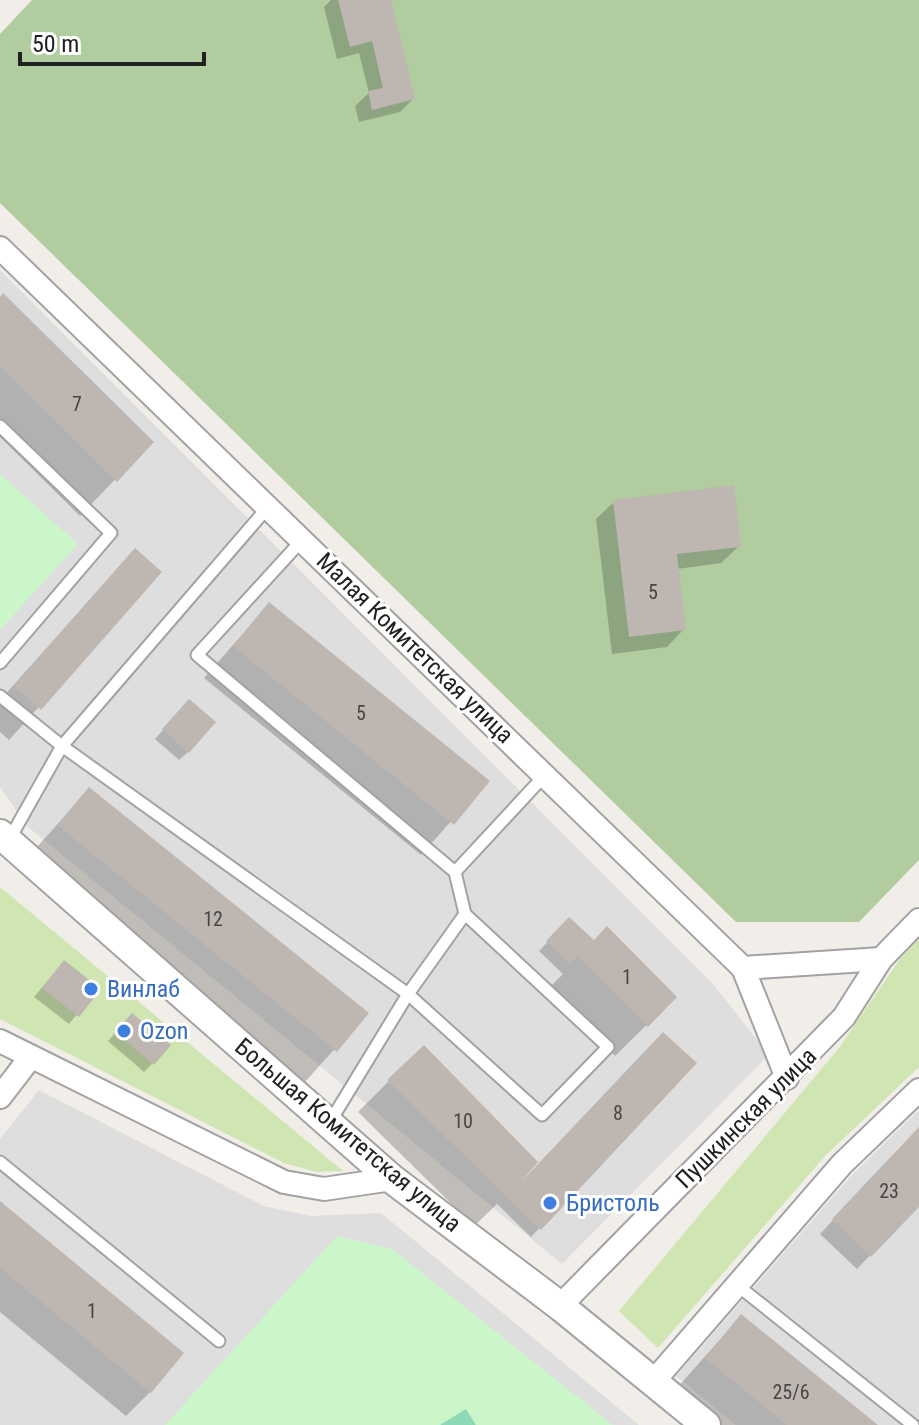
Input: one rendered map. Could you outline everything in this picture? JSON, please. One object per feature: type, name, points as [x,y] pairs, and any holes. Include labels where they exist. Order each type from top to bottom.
[{"type":"street","name":"Малая Комитетская улица","points":[[0,248],[303,538],[743,968],[787,1078]]},
{"type":"street","name":"Большая Комитетская улица","points":[[4,837],[392,1179],[560,1306],[706,1425]]},
{"type":"street","name":"Пушкинская улица","points":[[560,1306],[844,1017],[881,959],[919,920]]},
{"type":"street","points":[[743,968],[881,959]]},
{"type":"street","points":[[0,1041],[284,1182],[324,1189],[392,1179]]},
{"type":"street","points":[[0,1097],[30,1058]]},
{"type":"street","points":[[653,1382],[842,1164],[919,1090]]},
{"type":"lane","points":[[0,426],[111,533],[0,663]]},
{"type":"lane","points":[[4,837],[62,746],[268,507]]},
{"type":"lane","points":[[0,696],[62,746],[408,994],[542,1115],[608,1047],[465,914],[455,872],[197,655],[303,538]]},
{"type":"lane","points":[[455,872],[545,775]]},
{"type":"lane","points":[[329,1123],[408,994],[465,914]]},
{"type":"lane","points":[[0,1162],[219,1341]]},
{"type":"lane","points":[[737,1285],[913,1425]]},
{"type":"shaded area","points":[[0,270],[713,984],[769,1055],[562,1264],[28,827],[0,787]]},
{"type":"shaded area","points":[[39,1090],[264,1206],[311,1216],[381,1213],[639,1425],[0,1425],[0,1139]]},
{"type":"shaded area","points":[[919,1110],[919,1425],[736,1425],[676,1376],[852,1175]]},
{"type":"green space","points":[[32,0],[919,0],[919,860],[859,922],[736,922],[0,203],[0,34]]},
{"type":"green space","points":[[0,474],[78,544],[0,630]]},
{"type":"green space","points":[[0,887],[343,1171],[317,1172],[284,1163],[0,1019]]},
{"type":"green space","points":[[919,939],[919,1067],[825,1156],[658,1348],[619,1311],[839,1048],[900,959]]},
{"type":"green space","points":[[337,1236],[392,1249],[613,1425],[165,1425]]},
{"type":"green space","points":[[466,1409],[476,1425],[440,1425]]},
{"type":"building","points":[[338,0],[391,0],[415,99],[372,110],[368,91],[383,88],[372,41],[350,47]]},
{"type":"building","points":[[3,293],[154,442],[117,482],[0,367],[0,297]]},
{"type":"building","points":[[734,485],[741,547],[677,554],[686,630],[629,637],[613,500]]},
{"type":"building","points":[[135,548],[162,572],[41,710],[13,686]]},
{"type":"building","points":[[269,602],[490,781],[454,825],[233,646]]},
{"type":"building","points":[[189,699],[216,722],[189,753],[162,729]]},
{"type":"building","points":[[89,787],[369,1013],[337,1052],[57,825]]},
{"type":"building","points":[[569,917],[594,940],[607,926],[677,997],[648,1027],[577,956],[570,964],[546,941]]},
{"type":"building","points":[[64,960],[101,989],[79,1017],[42,988]]},
{"type":"building","points":[[132,1013],[171,1045],[154,1065],[115,1032]]},
{"type":"building","points":[[663,1032],[697,1063],[541,1230],[387,1080],[424,1045],[538,1162],[520,1183]]},
{"type":"building","points":[[919,1127],[919,1207],[871,1257],[832,1219]]},
{"type":"building","points":[[0,1201],[184,1353],[151,1393],[0,1268]]},
{"type":"building","points":[[741,1314],[878,1425],[787,1425],[705,1358]]},
{"type":"place","name":"Винлаб","points":[[91,989]]},
{"type":"place","name":"Ozon","points":[[124,1031]]},
{"type":"place","name":"Бристоль","points":[[550,1203]]}]
